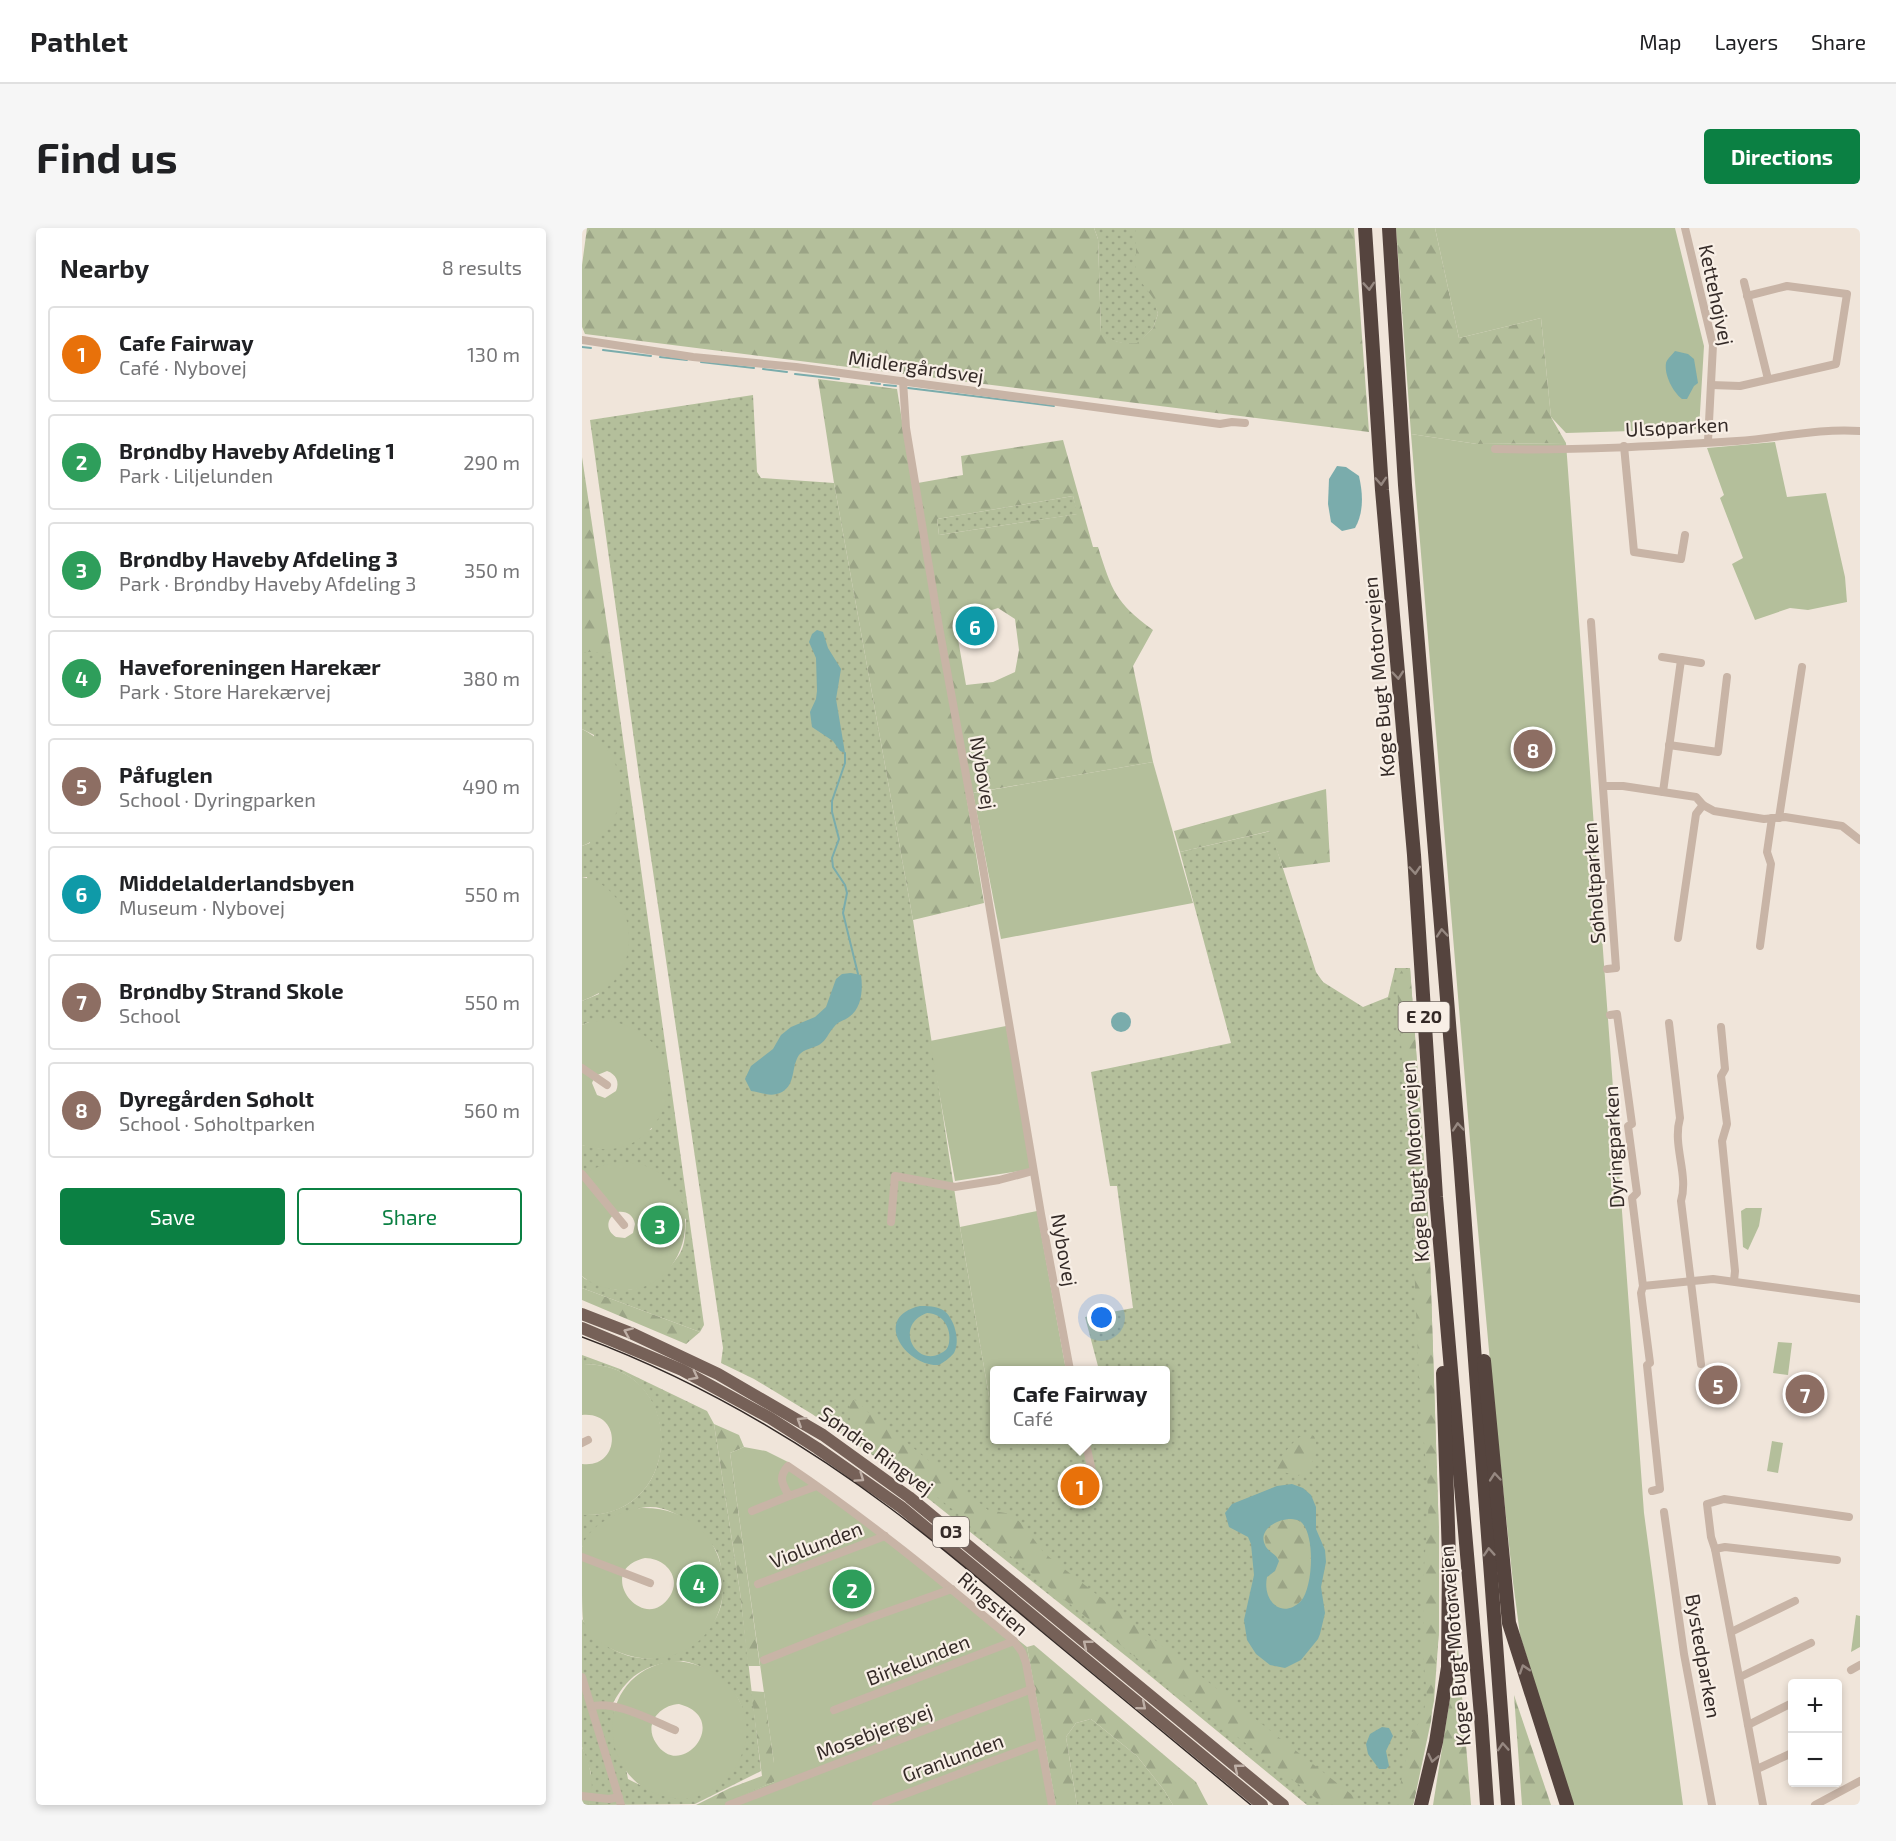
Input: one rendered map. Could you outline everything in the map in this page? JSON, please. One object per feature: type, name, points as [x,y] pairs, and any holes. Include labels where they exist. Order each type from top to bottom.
[{"type":"highway","name":"Køge Bugt Motorvejen","points":[[1365,228],[1382,490],[1414,855],[1436,1197],[1481,1716],[1486,1805]]},
{"type":"highway","name":"Køge Bugt Motorvejen","points":[[1389,228],[1405,485],[1460,1158],[1508,1805]]},
{"type":"highway","points":[[1460,1158],[1466,1172],[1509,1623],[1567,1805]]},
{"type":"highway","points":[[1421,1805],[1436,1742],[1448,1667],[1449,1557],[1436,1197]]},
{"type":"main road","name":"Søndre Ringvej","points":[[582,1314],[631,1333],[718,1374],[823,1435],[909,1497],[1283,1805]]},
{"type":"main road","name":"Søndre Ringvej","points":[[582,1328],[682,1370],[770,1418],[818,1448],[901,1507],[1262,1805]]},
{"type":"street","name":"Kettehøjvej","points":[[1685,228],[1713,345],[1708,441]]},
{"type":"street","points":[[1744,282],[1768,379]]},
{"type":"street","points":[[1711,385],[1740,386],[1836,364],[1847,294],[1787,286],[1748,296]]},
{"type":"street","name":"Midlergårdsvej","points":[[582,340],[693,357],[786,365],[1220,424],[1245,423]]},
{"type":"street","name":"Nybovej","points":[[903,381],[906,428],[1069,1366]]},
{"type":"street","name":"Ulsøparken","points":[[1495,449],[1738,441],[1822,430],[1860,431]]},
{"type":"street","points":[[1624,446],[1634,552],[1682,559],[1685,535]]},
{"type":"street","name":"Søholtparken","points":[[1591,622],[1616,968],[1607,969]]},
{"type":"street","points":[[1662,657],[1701,663]]},
{"type":"street","points":[[1663,792],[1681,660]]},
{"type":"street","points":[[1760,946],[1771,864],[1767,852],[1776,818],[1802,667]]},
{"type":"street","points":[[1669,745],[1718,752],[1727,677]]},
{"type":"street","points":[[1604,786],[1623,786],[1695,797],[1714,811],[1764,819],[1776,818],[1842,826],[1860,840]]},
{"type":"street","points":[[1678,938],[1696,814],[1703,805]]},
{"type":"street","name":"Dyringparken","points":[[1610,1015],[1617,1014],[1632,1124],[1628,1126],[1637,1193],[1632,1198],[1643,1286],[1641,1293],[1650,1363],[1647,1365],[1660,1489],[1652,1491]]},
{"type":"street","points":[[1669,1023],[1680,1118],[1676,1131],[1684,1191],[1681,1201],[1701,1364]]},
{"type":"street","points":[[1721,1027],[1725,1069],[1721,1076],[1727,1124],[1722,1141],[1735,1271],[1734,1281]]},
{"type":"street","points":[[582,1068],[607,1085]]},
{"type":"street","points":[[891,1222],[895,1176],[955,1187],[999,1180],[1034,1171]]},
{"type":"street","points":[[582,1174],[624,1225]]},
{"type":"street","points":[[1643,1286],[1690,1281],[1734,1281],[1860,1299]]},
{"type":"street","points":[[1086,1444],[1094,1480]]},
{"type":"street","name":"Ringstien","points":[[789,1496],[781,1479],[783,1471],[788,1466],[885,1536],[1014,1641],[1022,1652],[1032,1689],[1052,1805]]},
{"type":"street","points":[[752,1511],[817,1486]]},
{"type":"street","points":[[1763,1805],[1716,1549],[1711,1537],[1707,1504],[1724,1499],[1849,1517]]},
{"type":"street","name":"Bystedparken","points":[[1664,1512],[1684,1654],[1712,1805]]},
{"type":"street","name":"Viollunden","points":[[758,1584],[885,1536]]},
{"type":"street","points":[[1716,1549],[1725,1547],[1836,1560]]},
{"type":"street","points":[[582,1557],[650,1583]]},
{"type":"street","points":[[764,1660],[867,1619],[952,1589]]},
{"type":"street","points":[[1731,1632],[1795,1601]]},
{"type":"street","name":"Birkelunden","points":[[834,1710],[1014,1641]]},
{"type":"street","points":[[1740,1677],[1811,1643]]},
{"type":"street","points":[[1851,1670],[1860,1665]]},
{"type":"street","points":[[582,1677],[620,1801],[582,1796]]},
{"type":"street","name":"Mosebjergvej","points":[[729,1805],[746,1802],[1032,1689]]},
{"type":"street","points":[[591,1707],[598,1704],[611,1705],[675,1730]]},
{"type":"street","points":[[1748,1725],[1788,1705]]},
{"type":"street","name":"Granlunden","points":[[876,1804],[1041,1743]]},
{"type":"street","points":[[1757,1769],[1788,1755]]},
{"type":"street","points":[[1815,1805],[1829,1802],[1860,1781]]},
{"type":"green space","points":[[587,228],[1094,228],[1098,239],[1101,333],[1123,343],[1137,343],[1153,328],[1158,314],[1153,298],[1136,275],[1136,228],[1354,228],[1369,432],[585,334],[582,327],[582,265]]},
{"type":"green space","points":[[1094,228],[1137,228],[1158,314],[1153,328],[1137,344],[1118,342],[1101,334],[1098,239]]},
{"type":"green space","points":[[1396,228],[1435,228],[1459,338],[1541,318],[1551,417],[1566,443],[1477,444],[1411,434]]},
{"type":"green space","points":[[1435,228],[1675,228],[1704,346],[1699,429],[1566,433],[1551,417],[1541,318],[1459,338]]},
{"type":"green space","points":[[818,379],[897,389],[912,484],[963,475],[961,456],[1063,440],[1093,547],[1098,547],[1116,594],[1130,611],[1153,630],[1133,666],[1153,762],[966,794],[984,903],[913,920],[834,483]],"holes":[[[1073,496],[1077,514],[939,535],[937,519]],[[998,608],[1015,619],[1019,650],[1015,672],[993,682],[966,685],[955,622]]]},
{"type":"green space","points":[[753,395],[757,472],[761,478],[834,483],[913,920],[960,1227],[990,1402],[990,1444],[1170,1444],[1170,1366],[1098,1366],[1085,1317],[1133,1308],[1117,1186],[1110,1186],[1091,1072],[1231,1043],[1180,852],[1271,831],[1316,972],[1323,982],[1363,1007],[1388,997],[1395,968],[1410,968],[1429,1228],[1439,1535],[1439,1631],[1434,1701],[1413,1805],[1307,1805],[1131,1660],[881,1461],[812,1414],[754,1379],[721,1363],[723,1348],[639,776],[590,420]]},
{"type":"green space","points":[[1411,434],[1477,444],[1566,443],[1644,1513],[1683,1805],[1572,1805],[1520,1635],[1494,1405],[1473,1176]]},
{"type":"green space","points":[[1775,442],[1787,497],[1826,493],[1845,577],[1847,602],[1808,610],[1790,608],[1755,620],[1732,564],[1743,558],[1720,498],[1724,495],[1707,448]]},
{"type":"green space","points":[[582,457],[611,652],[582,652]]},
{"type":"green space","points":[[1073,496],[1078,514],[939,535],[937,519]]},
{"type":"green space","points":[[582,652],[611,652],[704,1325],[700,1332],[582,1288],[582,1276],[617,1290],[638,1288],[654,1280],[668,1269],[681,1251],[685,1238],[686,1219],[582,1176],[582,1145],[602,1149],[652,1129],[589,1022],[582,1025],[582,1001],[599,994],[587,877],[582,877],[582,846],[590,843],[594,735],[582,729]]},
{"type":"green space","points":[[582,729],[598,740],[610,754],[618,771],[621,788],[619,806],[612,822],[600,836],[582,846]]},
{"type":"green space","points":[[1153,762],[1193,903],[1001,939],[973,793]]},
{"type":"green space","points":[[1326,789],[1330,862],[1283,868],[1270,831],[1180,852],[1174,831]]},
{"type":"green space","points":[[582,877],[598,882],[611,892],[620,905],[629,936],[628,952],[623,967],[614,981],[595,995],[582,1001]]},
{"type":"green space","points":[[1410,968],[1423,1143],[1419,1146],[1412,1146],[1408,1140],[1397,987],[1397,978],[1402,970]]},
{"type":"green space","points":[[607,1020],[640,1032],[660,1052],[668,1076],[666,1101],[655,1124],[636,1141],[612,1149],[582,1145],[582,1025]],"holes":[[[610,1072],[615,1076],[617,1088],[605,1098],[597,1095],[592,1083],[595,1076]]]},
{"type":"green space","points":[[1006,1026],[1032,1169],[955,1181],[930,1041]]},
{"type":"green space","points":[[624,1162],[643,1165],[666,1178],[679,1197],[685,1219],[683,1242],[674,1263],[658,1279],[637,1289],[611,1289],[592,1283],[582,1276],[582,1176],[597,1167]],"holes":[[[621,1212],[631,1216],[635,1224],[633,1233],[625,1238],[612,1234],[608,1224],[611,1217]]]},
{"type":"green space","points":[[1419,1184],[1426,1188],[1429,1228],[1439,1535],[1439,1631],[1431,1721],[1415,1797],[1413,1805],[1396,1805],[1411,1735],[1422,1718],[1427,1697],[1422,1644],[1424,1619],[1422,1593],[1429,1501],[1419,1383],[1411,1187]]},
{"type":"green space","points":[[1746,1208],[1762,1208],[1759,1226],[1748,1250],[1743,1247],[1741,1211]]},
{"type":"green space","points":[[1037,1211],[1065,1366],[990,1366],[990,1402],[960,1227]]},
{"type":"green space","points":[[582,1288],[700,1332],[686,1344],[582,1300]]},
{"type":"green space","points":[[1778,1342],[1792,1343],[1788,1375],[1773,1373]]},
{"type":"green space","points":[[582,1355],[620,1369],[707,1411],[714,1424],[740,1592],[761,1771],[695,1804],[589,1805],[591,1773],[582,1747],[582,1619],[595,1636],[612,1649],[632,1657],[654,1658],[676,1652],[697,1640],[714,1622],[722,1595],[720,1563],[716,1550],[686,1521],[668,1510],[648,1507],[636,1510],[599,1530],[582,1547],[582,1515],[616,1510],[641,1493],[656,1469],[661,1441],[656,1412],[642,1387],[617,1370],[582,1364]],"holes":[[[689,1662],[713,1674],[737,1697],[742,1708],[744,1722],[741,1752],[733,1768],[720,1780],[704,1788],[685,1792],[646,1787],[628,1779],[613,1703],[626,1684],[642,1671],[660,1664]]]},
{"type":"green space","points":[[582,1364],[617,1370],[642,1387],[657,1412],[662,1441],[656,1469],[641,1493],[616,1510],[582,1515],[582,1464],[595,1463],[604,1458],[610,1450],[612,1440],[605,1422],[595,1416],[582,1415]]},
{"type":"green space","points":[[849,1399],[859,1401],[865,1410],[988,1510],[1011,1514],[1024,1526],[1044,1553],[1365,1805],[1325,1805],[1149,1668],[905,1471],[851,1433]]},
{"type":"green space","points":[[714,1424],[739,1435],[744,1447],[730,1453],[760,1666],[748,1666],[740,1592]]},
{"type":"green space","points":[[1307,1434],[1314,1436],[1316,1442],[1316,1453],[1308,1468],[1298,1476],[1276,1470],[1275,1465],[1290,1447]]},
{"type":"green space","points":[[1772,1441],[1783,1443],[1778,1473],[1767,1471]]},
{"type":"green space","points":[[744,1447],[766,1451],[788,1462],[883,1531],[1027,1647],[1056,1805],[717,1805],[774,1782],[774,1763],[730,1453]]},
{"type":"green space","points":[[641,1508],[675,1513],[700,1528],[716,1551],[723,1577],[721,1604],[710,1629],[690,1648],[660,1658],[638,1658],[615,1651],[595,1638],[583,1620],[582,1547],[598,1525]],"holes":[[[645,1558],[659,1561],[670,1570],[674,1582],[670,1596],[659,1607],[648,1609],[637,1605],[628,1597],[623,1586],[623,1575],[630,1565]]]},
{"type":"green space","points":[[1286,1519],[1299,1521],[1305,1529],[1311,1552],[1307,1590],[1302,1600],[1290,1608],[1277,1606],[1270,1601],[1266,1590],[1269,1576],[1278,1558],[1266,1546],[1264,1534],[1276,1522]]},
{"type":"green space","points":[[1856,1615],[1860,1616],[1860,1647],[1851,1652]]},
{"type":"green space","points":[[1034,1645],[1196,1782],[1208,1805],[1173,1805],[1137,1756],[1091,1719],[1076,1723],[1066,1737],[1077,1805],[1056,1805],[1027,1647]]},
{"type":"green space","points":[[1458,1648],[1471,1805],[1433,1805]]},
{"type":"green space","points":[[672,1661],[692,1664],[711,1671],[726,1682],[737,1696],[744,1713],[747,1731],[743,1750],[734,1769],[720,1784],[696,1797],[659,1795],[636,1782],[620,1761],[613,1737],[614,1712],[624,1689],[643,1671]],"holes":[[[679,1704],[695,1711],[702,1722],[702,1733],[697,1744],[689,1752],[678,1756],[666,1753],[652,1736],[651,1729],[656,1717],[672,1705]]]},
{"type":"green space","points":[[751,1691],[764,1692],[774,1763],[774,1782],[720,1805],[696,1805],[730,1788],[762,1776]]},
{"type":"green space","points":[[1514,1695],[1551,1805],[1522,1805]]},
{"type":"green space","points":[[1091,1719],[1137,1756],[1173,1805],[1077,1805],[1066,1737],[1076,1723]]},
{"type":"green space","points":[[582,1747],[591,1776],[592,1790],[589,1805],[582,1805]]},
{"type":"water","points":[[1675,351],[1688,354],[1694,359],[1698,383],[1687,399],[1682,399],[1675,392],[1666,373],[1667,362]]},
{"type":"water","points":[[1337,466],[1346,467],[1359,476],[1362,496],[1360,516],[1355,528],[1342,531],[1331,522],[1328,504],[1329,479]]},
{"type":"water","points":[[817,630],[823,632],[828,648],[841,669],[836,699],[845,753],[840,751],[833,741],[812,727],[810,712],[817,691],[816,658],[809,642],[812,634]]},
{"type":"water","points":[[842,974],[861,975],[862,980],[861,998],[857,1009],[839,1022],[822,1043],[799,1055],[786,1089],[778,1094],[770,1095],[751,1091],[745,1079],[751,1066],[773,1049],[781,1035],[791,1027],[815,1017],[826,1007],[836,979]]},
{"type":"water","points":[[1121,1012],[1128,1015],[1131,1022],[1128,1029],[1121,1032],[1114,1029],[1111,1022],[1114,1015]]},
{"type":"water","points":[[926,1306],[947,1313],[956,1336],[954,1353],[939,1365],[915,1358],[899,1340],[896,1330],[898,1320],[905,1312]],"holes":[[[927,1313],[945,1322],[950,1337],[949,1345],[945,1350],[932,1356],[923,1355],[917,1350],[910,1335],[911,1326],[917,1319]]]},
{"type":"water","points":[[1292,1484],[1303,1488],[1311,1495],[1316,1507],[1316,1529],[1325,1550],[1326,1562],[1321,1587],[1325,1613],[1320,1634],[1301,1660],[1285,1668],[1270,1665],[1256,1654],[1247,1640],[1244,1620],[1254,1575],[1251,1544],[1248,1537],[1229,1527],[1225,1513],[1232,1504],[1277,1486]],"holes":[[[1292,1519],[1300,1521],[1305,1527],[1311,1548],[1311,1561],[1305,1594],[1301,1601],[1287,1609],[1275,1605],[1268,1594],[1267,1577],[1275,1571],[1279,1561],[1266,1547],[1264,1535],[1274,1523]]]},
{"type":"water","points":[[1382,1727],[1389,1728],[1393,1736],[1386,1751],[1389,1766],[1386,1769],[1379,1769],[1368,1754],[1366,1744],[1370,1734]]},
{"type":"waterway","points":[[582,347],[591,348]]},
{"type":"waterway","points":[[603,350],[651,356]]},
{"type":"waterway","points":[[660,357],[687,360]]},
{"type":"waterway","points":[[701,362],[754,368]]},
{"type":"waterway","points":[[763,369],[787,372]]},
{"type":"waterway","points":[[795,374],[839,379]]},
{"type":"waterway","points":[[871,383],[880,384]]},
{"type":"waterway","points":[[884,385],[896,386]]},
{"type":"waterway","points":[[908,388],[1054,406]]},
{"type":"waterway","points":[[845,753],[845,763],[832,801],[832,812],[839,839],[832,858],[833,867],[845,885],[847,893],[843,913],[858,974]]},
{"type":"tram line","points":[[582,1337],[623,1353],[703,1391],[780,1434],[854,1482],[945,1551],[1251,1805]]},
{"type":"place","name":"Middelalderlandsbyen","points":[[975,626]]},
{"type":"place","name":"Dyregården Søholt","points":[[1533,749]]},
{"type":"place","name":"Brøndby Haveby Afdeling 3","points":[[660,1225]]},
{"type":"place","name":"Påfuglen","points":[[1718,1385]]},
{"type":"place","name":"Brøndby Strand Skole","points":[[1805,1394]]},
{"type":"place","name":"Cafe Fairway","points":[[1080,1486]]},
{"type":"place","name":"Haveforeningen Harekær","points":[[699,1584]]},
{"type":"place","name":"Brøndby Haveby Afdeling 1","points":[[852,1589]]}]
